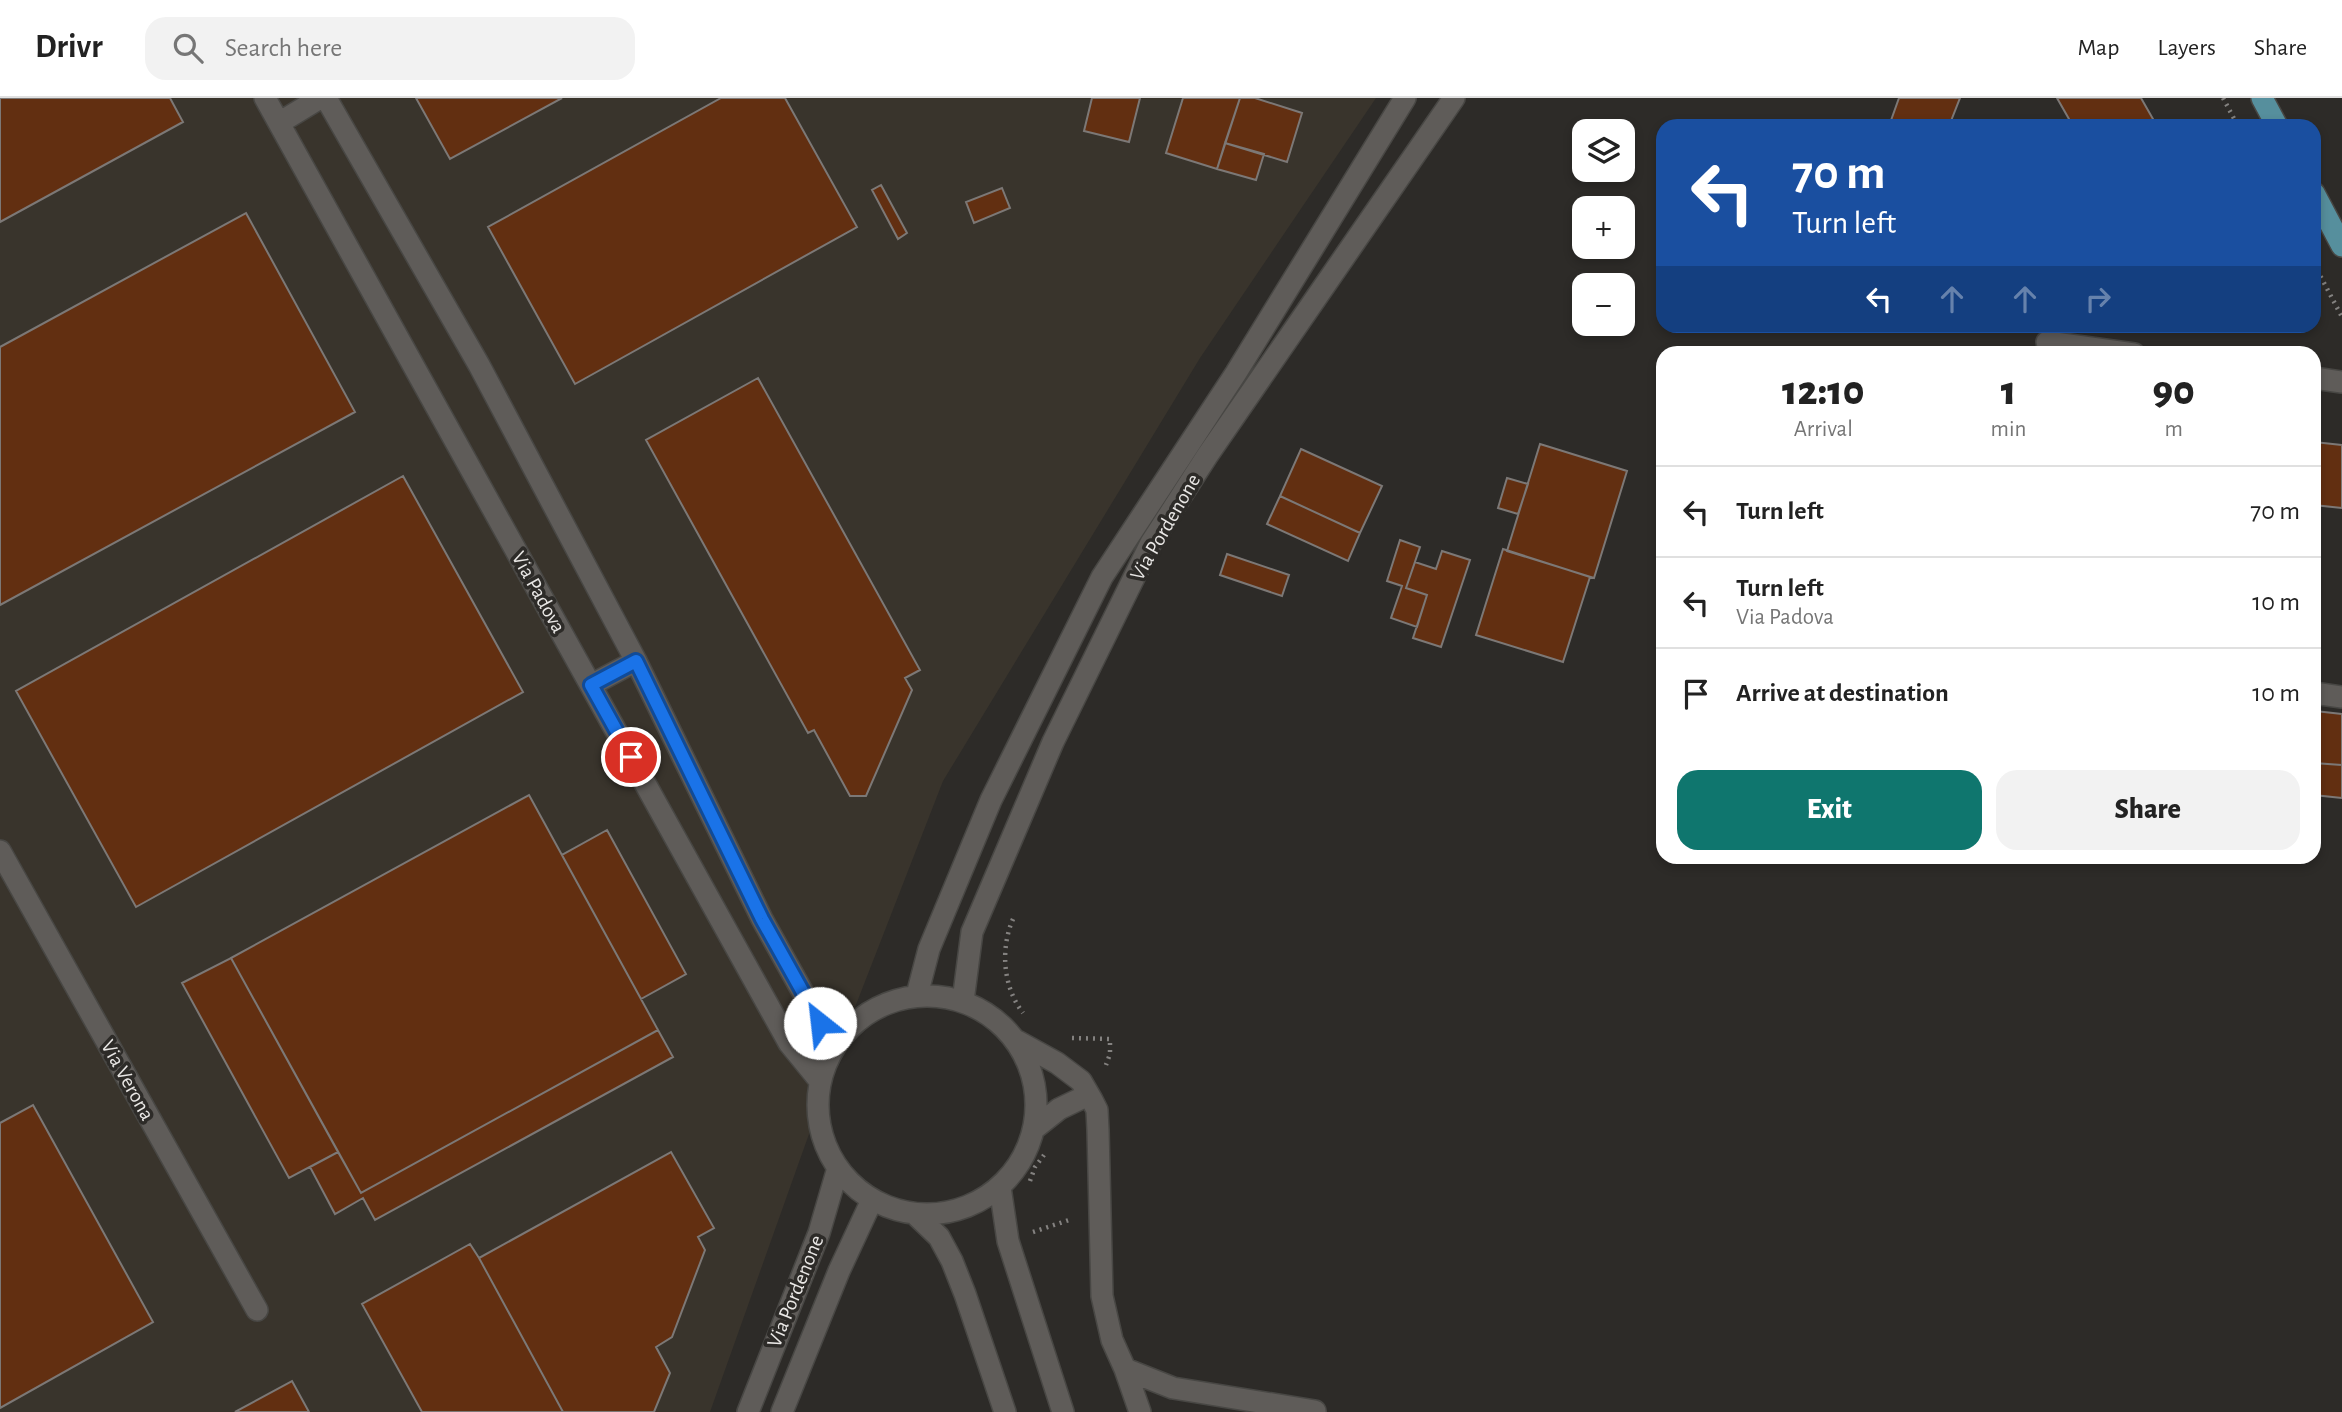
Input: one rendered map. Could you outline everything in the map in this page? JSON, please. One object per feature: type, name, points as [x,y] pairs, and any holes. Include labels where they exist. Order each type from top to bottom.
[{"type":"main road","points":[[2262,98],[2273,119]]},
{"type":"main road","points":[[2321,206],[2342,246]]},
{"type":"street","name":"Via Padova","points":[[265,98],[789,1043],[820,1081]]},
{"type":"street","points":[[279,123],[320,98]]},
{"type":"street","points":[[326,98],[480,365],[636,661],[762,919],[820,1023],[839,1040]]},
{"type":"street","name":"Via Pordenone","points":[[917,995],[929,949],[991,800],[1102,577],[1223,392],[1405,98]]},
{"type":"street","name":"Via Pordenone","points":[[963,1001],[972,932],[1053,742],[1151,543],[1243,404],[1454,98]]},
{"type":"street","points":[[2047,342],[2076,346]]},
{"type":"street","points":[[2321,379],[2342,382]]},
{"type":"street","points":[[1223,392],[1243,404]]},
{"type":"street","points":[[591,685],[636,661]]},
{"type":"street","points":[[2321,695],[2342,697]]},
{"type":"street","name":"Via Verona","points":[[0,851],[257,1310]]},
{"type":"street","points":[[1017,1041],[1031,1068],[1037,1098],[1035,1128],[1022,1161],[1000,1187],[975,1204],[946,1213],[915,1214],[892,1209],[872,1200],[853,1186],[838,1168],[823,1141],[817,1111],[820,1081],[827,1060],[839,1040],[860,1018],[887,1003],[917,995],[940,995],[963,1001],[993,1017],[1017,1041],[1081,1080],[1097,1110],[1102,1296],[1112,1340],[1140,1412]]},
{"type":"street","points":[[1035,1128],[1059,1109],[1084,1097],[1092,1100]]},
{"type":"street","name":"Via Pordenone","points":[[748,1412],[819,1233],[838,1168]]},
{"type":"street","points":[[1000,1187],[1008,1241],[1063,1412]]},
{"type":"street","name":"Via Pordenone","points":[[782,1412],[839,1271],[872,1200]]},
{"type":"street","points":[[915,1214],[940,1237],[952,1261],[1005,1412]]},
{"type":"street","points":[[1125,1369],[1173,1388],[1315,1411]]},
{"type":"path","points":[[2223,98],[2234,119]]},
{"type":"path","points":[[2321,277],[2342,317]]},
{"type":"path","points":[[1014,915],[1004,957],[1016,1004],[1024,1015]]},
{"type":"path","points":[[1069,1038],[1110,1039],[1110,1054],[1092,1100]]},
{"type":"path","points":[[1029,1185],[1035,1167],[1048,1149]]},
{"type":"shaded area","points":[[0,98],[1376,98],[1200,358],[943,781],[845,1033],[710,1412],[0,1412]]},
{"type":"building","points":[[0,98],[170,98],[183,122],[0,222]]},
{"type":"building","points":[[416,98],[562,98],[450,159]]},
{"type":"building","points":[[721,98],[785,98],[857,227],[575,384],[488,227]]},
{"type":"building","points":[[1092,98],[1140,98],[1129,142],[1084,131]]},
{"type":"building","points":[[1183,98],[1240,98],[1217,169],[1166,153]]},
{"type":"building","points":[[1240,98],[1255,98],[1302,113],[1287,162],[1225,143]]},
{"type":"building","points":[[1899,98],[1960,98],[1952,119],[1892,119]]},
{"type":"building","points":[[2057,98],[2141,98],[2153,119],[2069,119]]},
{"type":"building","points":[[1225,143],[1264,154],[1256,180],[1217,169]]},
{"type":"building","points":[[881,185],[907,233],[898,239],[872,190]]},
{"type":"building","points":[[1002,188],[1010,208],[974,223],[966,202]]},
{"type":"building","points":[[246,213],[355,412],[0,605],[0,347]]},
{"type":"building","points":[[758,378],[920,670],[905,678],[912,690],[866,796],[850,796],[814,730],[808,733],[646,440]]},
{"type":"building","points":[[2321,443],[2342,445],[2342,508],[2321,506]]},
{"type":"building","points":[[1540,444],[1627,471],[1594,578],[1507,551]]},
{"type":"building","points":[[1301,449],[1382,486],[1360,533],[1280,496]]},
{"type":"building","points":[[403,476],[523,692],[136,907],[16,691]]},
{"type":"building","points":[[1507,478],[1528,484],[1518,514],[1498,508]]},
{"type":"building","points":[[1280,496],[1360,533],[1348,561],[1267,524]]},
{"type":"building","points":[[1400,540],[1420,547],[1406,588],[1427,595],[1417,627],[1391,618],[1402,586],[1387,581]]},
{"type":"building","points":[[1503,549],[1590,577],[1563,662],[1476,635]]},
{"type":"building","points":[[1442,551],[1470,560],[1441,647],[1413,638],[1427,595],[1406,588],[1415,562],[1436,569]]},
{"type":"building","points":[[1227,554],[1289,575],[1282,596],[1220,575]]},
{"type":"building","points":[[2321,712],[2342,714],[2342,765],[2321,764]]},
{"type":"building","points":[[2321,764],[2342,765],[2342,798],[2321,796]]},
{"type":"building","points":[[529,795],[658,1030],[361,1193],[231,958]]},
{"type":"building","points":[[607,830],[686,974],[641,999],[562,855]]},
{"type":"building","points":[[231,958],[338,1152],[289,1178],[182,983]]},
{"type":"building","points":[[658,1030],[673,1057],[375,1220],[363,1198],[335,1214],[310,1167],[338,1152],[361,1193]]},
{"type":"building","points":[[33,1105],[153,1322],[0,1408],[0,1123]]},
{"type":"building","points":[[671,1152],[714,1228],[698,1237],[705,1250],[672,1337],[656,1347],[670,1373],[654,1412],[563,1412],[479,1258]]},
{"type":"building","points":[[470,1244],[563,1412],[422,1412],[362,1304]]},
{"type":"building","points":[[292,1381],[309,1412],[235,1412]]},
{"type":"route","points":[[631,757],[591,685],[636,661],[762,919],[820,1023]]}]
